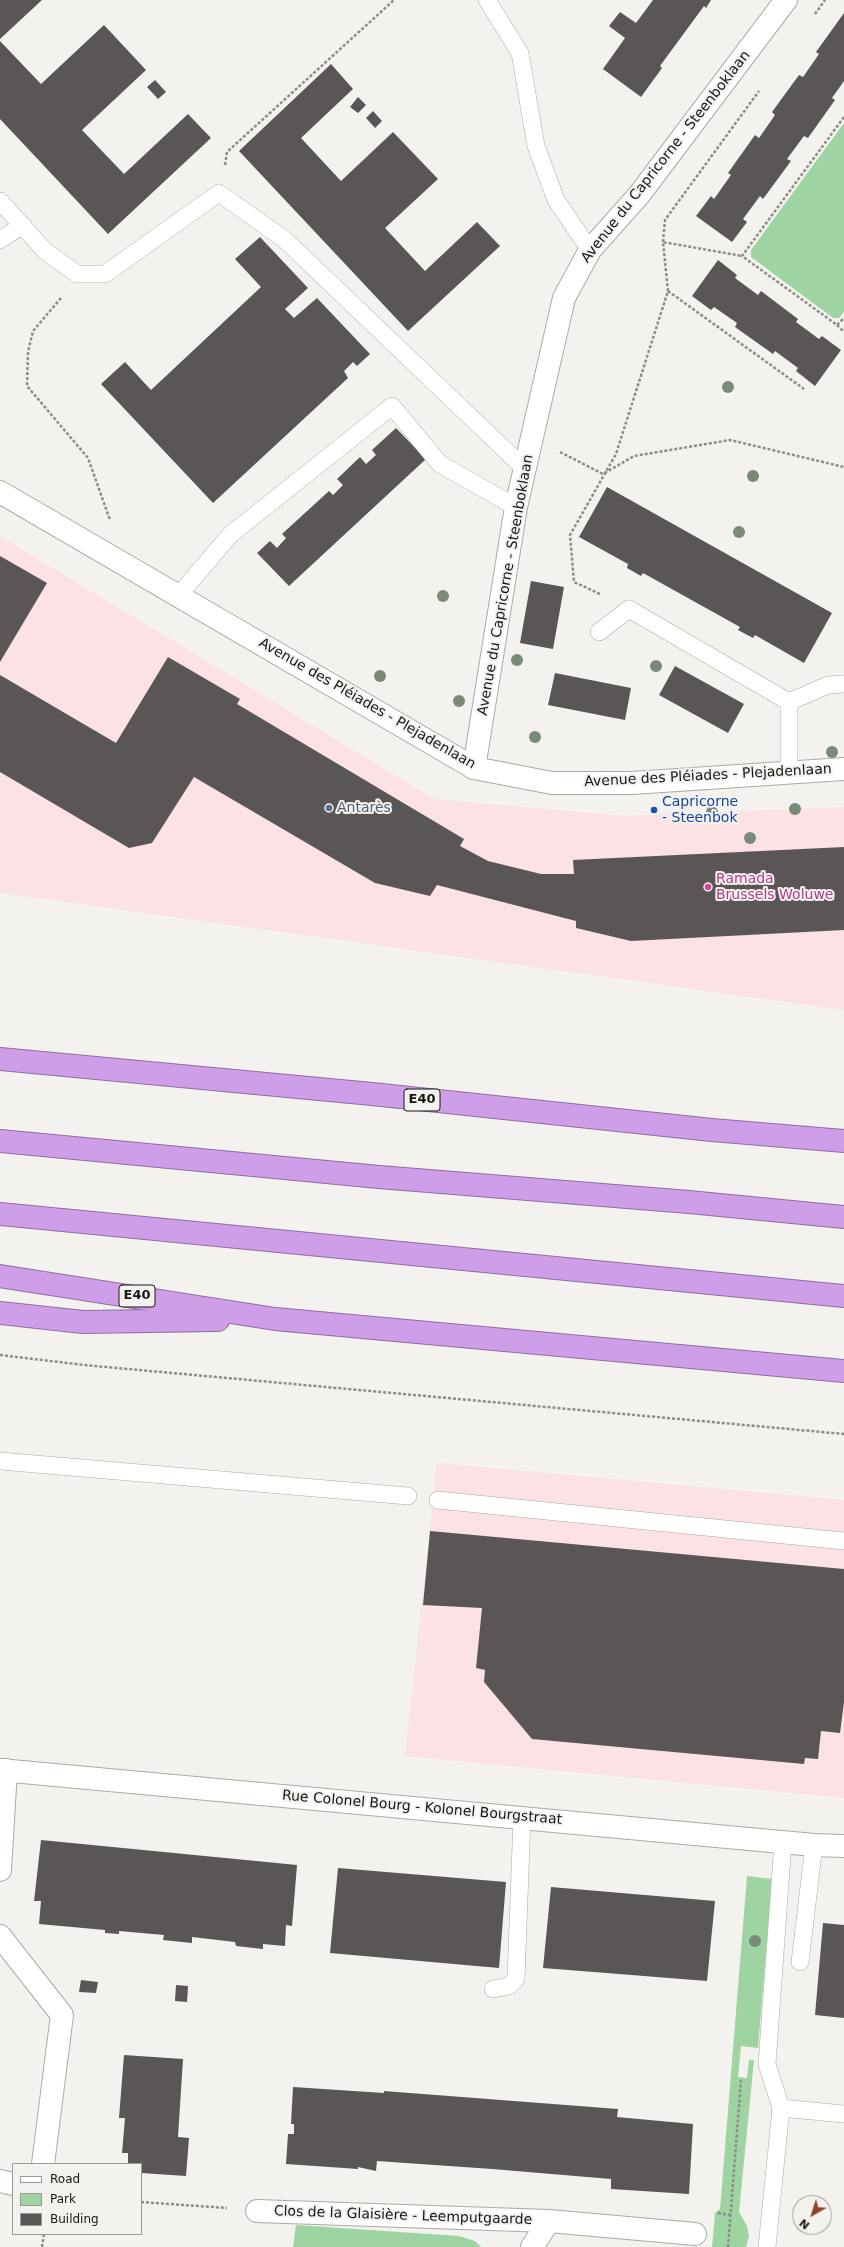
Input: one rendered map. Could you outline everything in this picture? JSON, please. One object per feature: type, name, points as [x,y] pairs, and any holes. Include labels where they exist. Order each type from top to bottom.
[{"type":"highway","name":"E40","points":[[0,1058],[380,1095],[712,1130],[844,1141]]},
{"type":"highway","points":[[0,1141],[371,1176],[681,1201],[844,1217]]},
{"type":"highway","points":[[0,1214],[844,1296]]},
{"type":"highway","name":"E40","points":[[0,1276],[274,1319],[844,1371]]},
{"type":"highway","points":[[0,1313],[83,1322],[274,1319]]},
{"type":"street","name":"Avenue du Capricorne - Steenboklaan","points":[[474,768],[484,716],[516,508],[564,298],[590,250],[639,195],[786,0]]},
{"type":"street","name":"Avenue des Pléiades - Plejadenlaan","points":[[0,492],[474,768],[552,783],[632,783],[789,774],[844,769]]},
{"type":"street","name":"Rue Colonel Bourg - Kolonel Bourgstraat","points":[[3,1770],[814,1845],[844,1846]]},
{"type":"street","points":[[0,1870],[3,1770]]},
{"type":"street","points":[[0,1936],[62,2015],[43,2163]]},
{"type":"street","points":[[0,2181],[12,2184]]},
{"type":"street","name":"Clos de la Glaisière - Leemputgaarde","points":[[257,2211],[549,2221],[695,2234]]},
{"type":"street","name":"Clos de la Glaisière - Leemputgaarde","points":[[532,2247],[549,2221]]},
{"type":"lane","points":[[487,0],[520,53],[536,146],[556,200],[590,250]]},
{"type":"lane","points":[[0,201],[23,225],[44,251],[77,274],[105,274],[219,193],[284,239],[524,468]]},
{"type":"lane","points":[[0,240],[23,225]]},
{"type":"lane","points":[[179,595],[230,535],[392,406],[440,464],[516,508]]},
{"type":"lane","points":[[599,632],[629,609],[789,702]]},
{"type":"lane","points":[[789,702],[828,684],[844,684]]},
{"type":"lane","points":[[789,702],[789,774]]},
{"type":"lane","points":[[0,1461],[408,1496]]},
{"type":"lane","points":[[438,1500],[844,1541]]},
{"type":"lane","points":[[493,1989],[509,1986],[516,1978],[522,1817]]},
{"type":"lane","points":[[767,2247],[781,2108],[767,2064],[783,1842]]},
{"type":"lane","points":[[800,1962],[814,1845]]},
{"type":"lane","points":[[781,2108],[844,2114]]},
{"type":"path","points":[[219,193],[227,152],[394,0]]},
{"type":"path","points":[[812,19],[825,0]]},
{"type":"path","points":[[629,609],[574,582],[570,535],[603,474],[616,454],[668,291],[663,242],[665,220],[761,88]]},
{"type":"path","points":[[742,256],[836,131],[844,117]]},
{"type":"path","points":[[663,242],[742,256],[837,325],[844,332]]},
{"type":"path","points":[[77,274],[61,299],[33,331],[28,352],[27,386],[88,458],[125,564]]},
{"type":"path","points":[[668,291],[804,389]]},
{"type":"path","points":[[837,325],[844,318]]},
{"type":"path","points":[[603,474],[634,456],[730,440],[844,467]]},
{"type":"path","points":[[556,450],[603,474]]},
{"type":"path","points":[[0,1355],[84,1365],[844,1434]]},
{"type":"path","points":[[728,2247],[741,2078]]},
{"type":"path","points":[[142,2202],[257,2211]]},
{"type":"path","points":[[716,2213],[731,2215]]},
{"type":"path","points":[[42,2247],[44,2235]]},
{"type":"shaded area","points":[[0,536],[434,799],[625,816],[844,807],[844,1010],[0,893]]},
{"type":"shaded area","points":[[437,1463],[844,1500],[844,1798],[405,1756]]},
{"type":"green space","points":[[844,123],[844,312],[839,318],[833,318],[751,257],[751,250]]},
{"type":"green space","points":[[747,1876],[772,1879],[758,2048],[741,2046],[738,2077],[747,2078],[749,2060],[754,2060],[739,2212],[747,2226],[749,2236],[746,2247],[712,2247],[715,2213],[720,2209]]},
{"type":"green space","points":[[296,2225],[459,2236],[475,2241],[481,2247],[293,2247]]},
{"type":"building","points":[[0,0],[42,0],[0,39]]},
{"type":"building","points":[[653,0],[711,0],[706,8],[704,6],[660,66],[662,68],[641,97],[603,69],[625,38],[609,26],[620,12],[636,23]]},
{"type":"building","points":[[844,13],[844,81],[832,98],[835,100],[808,138],[804,136],[787,159],[791,161],[763,199],[760,196],[743,219],[747,222],[732,242],[696,216],[711,196],[714,199],[731,175],[728,173],[755,135],[759,138],[775,115],[772,112],[799,75],[803,77],[819,54],[816,52]]},
{"type":"building","points":[[104,25],[146,70],[82,130],[124,174],[188,114],[211,138],[108,234],[0,119],[0,41],[41,84]]},
{"type":"building","points":[[331,64],[353,89],[301,138],[341,181],[393,132],[438,179],[385,228],[425,271],[477,222],[500,246],[408,331],[239,151]]},
{"type":"building","points":[[155,80],[166,92],[158,99],[147,87]]},
{"type":"building","points":[[358,97],[366,105],[358,113],[350,107]]},
{"type":"building","points":[[373,111],[382,121],[375,128],[366,118]]},
{"type":"building","points":[[260,237],[308,288],[285,309],[294,318],[317,298],[370,354],[357,366],[353,362],[344,371],[348,378],[213,503],[101,384],[125,362],[151,390],[261,287],[235,259]]},
{"type":"building","points":[[718,260],[737,275],[735,278],[758,295],[761,291],[798,319],[796,322],[819,339],[822,336],[841,350],[815,386],[796,371],[798,368],[775,351],[773,354],[735,327],[737,323],[714,307],[711,310],[692,296]]},
{"type":"building","points":[[396,428],[426,459],[289,586],[257,553],[270,541],[277,548],[286,538],[282,534],[329,491],[333,495],[343,485],[337,479],[360,457],[366,464],[376,455],[372,450]]},
{"type":"building","points":[[607,487],[832,613],[804,663],[755,635],[753,638],[738,630],[740,627],[643,573],[641,576],[627,568],[628,564],[579,537]]},
{"type":"building","points":[[0,556],[47,583],[0,662]]},
{"type":"building","points":[[531,581],[564,587],[553,649],[520,643]]},
{"type":"building","name":"Antarès","points":[[168,657],[240,699],[237,704],[464,839],[460,846],[488,861],[541,874],[574,874],[573,860],[844,847],[844,930],[631,941],[576,928],[576,921],[437,885],[430,896],[375,883],[194,777],[152,843],[129,848],[0,772],[0,675],[116,743]]},
{"type":"building","points":[[675,666],[744,704],[728,733],[659,695]]},
{"type":"building","points":[[555,673],[631,688],[625,720],[548,705]]},
{"type":"building","points":[[430,1531],[844,1569],[844,1702],[840,1733],[821,1731],[818,1759],[805,1758],[804,1764],[532,1739],[484,1682],[485,1670],[476,1668],[482,1608],[423,1605]]},
{"type":"building","points":[[41,1840],[297,1865],[292,1926],[286,1925],[285,1946],[263,1944],[263,1949],[236,1946],[235,1942],[192,1937],[192,1943],[163,1940],[164,1935],[119,1931],[119,1934],[105,1933],[105,1930],[39,1924],[41,1901],[34,1901]]},
{"type":"building","points":[[338,1868],[506,1882],[499,1968],[330,1953]]},
{"type":"building","points":[[551,1887],[715,1901],[707,1981],[543,1968]]},
{"type":"building","points":[[823,1923],[844,1925],[844,2018],[815,2015]]},
{"type":"building","points":[[81,1980],[98,1982],[96,1993],[79,1992]]},
{"type":"building","points":[[176,1985],[188,1986],[187,2002],[175,2001]]},
{"type":"building","points":[[124,2055],[183,2059],[178,2137],[189,2138],[186,2176],[142,2173],[142,2163],[128,2163],[128,2153],[122,2153],[125,2118],[119,2118]]},
{"type":"building","points":[[293,2087],[384,2093],[384,2091],[618,2109],[617,2117],[693,2124],[689,2194],[611,2189],[611,2179],[492,2169],[377,2161],[376,2171],[358,2167],[358,2169],[286,2164],[288,2134],[294,2134],[294,2124],[291,2124]]},
{"type":"place","name":"Antarès","points":[[329,808]]},
{"type":"place","name":"Capricorne - Steenbok","points":[[654,810]]},
{"type":"place","name":"Ramada Brussels Woluwe","points":[[708,887]]}]
